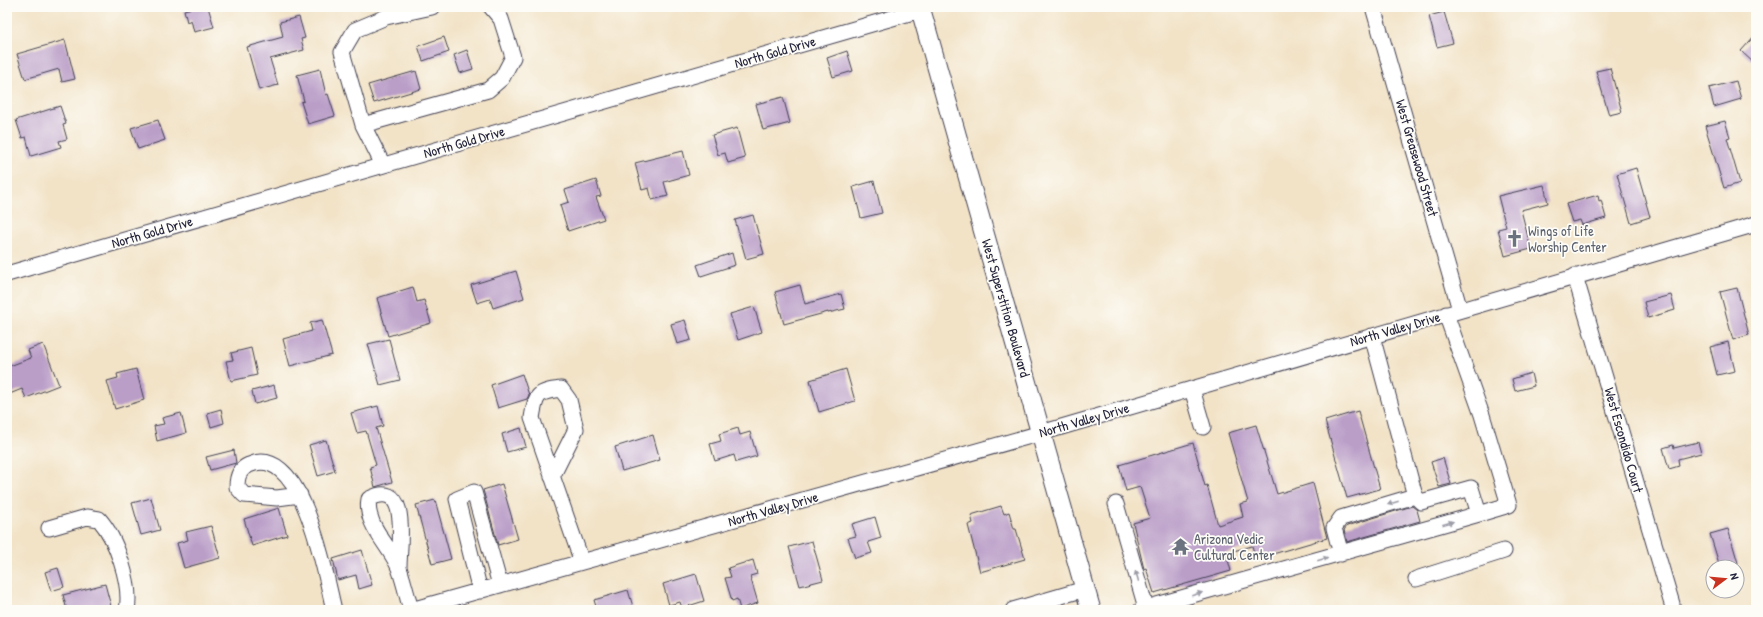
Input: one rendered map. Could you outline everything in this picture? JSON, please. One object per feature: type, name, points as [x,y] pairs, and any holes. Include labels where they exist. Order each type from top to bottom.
[{"type":"main road","name":"West Superstition Boulevard","points":[[920,8],[1091,610]]},
{"type":"street","points":[[383,165],[363,125],[342,52],[354,30],[386,17],[432,7]]},
{"type":"street","points":[[363,125],[488,90],[502,78],[513,57],[501,19],[490,7]]},
{"type":"street","name":"West Greasewood Street","points":[[1373,7],[1453,312],[1508,505],[1479,514]]},
{"type":"street","name":"North Gold Drive","points":[[7,274],[920,8]]},
{"type":"street","name":"North Valley Drive","points":[[411,610],[1041,433],[1756,224]]},
{"type":"street","name":"West Escondido Court","points":[[1575,276],[1672,604]]},
{"type":"street","points":[[1116,504],[1144,609],[1479,514],[1471,488],[1421,502],[1415,496],[1372,336]]},
{"type":"street","points":[[552,477],[576,429],[569,400],[561,389],[544,391],[535,400],[532,418],[552,477],[582,562]]},
{"type":"street","points":[[1192,389],[1203,427]]},
{"type":"street","points":[[480,591],[456,499],[474,492],[500,585]]},
{"type":"street","points":[[300,495],[312,524],[334,610]]},
{"type":"street","points":[[1341,554],[1334,528],[1341,518],[1415,496]]},
{"type":"street","points":[[49,528],[87,517],[99,519],[106,527],[114,544],[128,585],[127,610]]},
{"type":"street","points":[[1416,579],[1504,551]]},
{"type":"street","points":[[399,567],[411,610]]},
{"type":"street","points":[[1013,610],[1085,589]]},
{"type":"building","points":[[196,7],[208,7],[214,27],[194,32],[191,20],[187,22],[184,10]]},
{"type":"building","points":[[1444,12],[1453,43],[1437,47],[1429,16]]},
{"type":"building","points":[[299,17],[305,38],[301,39],[304,50],[270,59],[278,85],[259,90],[247,47],[283,37],[280,22]]},
{"type":"building","points":[[1756,34],[1756,65],[1741,51]]},
{"type":"building","points":[[444,37],[449,52],[423,61],[418,46]]},
{"type":"building","points":[[65,40],[75,79],[62,82],[59,69],[25,79],[17,54]]},
{"type":"building","points":[[467,50],[473,69],[460,73],[454,55]]},
{"type":"building","points":[[847,51],[853,71],[833,77],[827,58]]},
{"type":"building","points":[[1610,68],[1622,112],[1609,115],[1596,71]]},
{"type":"building","points":[[320,69],[326,95],[328,94],[335,116],[308,124],[301,102],[304,101],[297,75]]},
{"type":"building","points":[[416,71],[421,89],[374,103],[368,85]]},
{"type":"building","points":[[1736,81],[1741,99],[1714,107],[1709,88]]},
{"type":"building","points":[[783,97],[790,123],[763,130],[756,104]]},
{"type":"building","points":[[60,106],[66,124],[63,125],[67,139],[59,141],[61,147],[31,156],[26,137],[22,138],[16,120]]},
{"type":"building","points":[[158,120],[165,140],[138,149],[131,128]]},
{"type":"building","points":[[1725,121],[1730,137],[1727,138],[1740,183],[1724,188],[1705,126]]},
{"type":"building","points":[[737,128],[745,158],[728,163],[725,153],[718,155],[712,135]]},
{"type":"building","points":[[683,151],[689,175],[664,182],[668,196],[652,200],[649,188],[642,190],[635,163]]},
{"type":"building","points":[[1636,168],[1650,217],[1631,223],[1617,174]]},
{"type":"building","points":[[596,180],[601,196],[596,197],[604,219],[568,231],[560,205],[569,202],[565,190]]},
{"type":"building","points":[[874,181],[882,213],[861,218],[853,187]]},
{"type":"building","points":[[1544,185],[1548,203],[1521,210],[1531,249],[1505,256],[1498,229],[1506,227],[1498,196]]},
{"type":"building","points":[[1598,195],[1606,218],[1582,225],[1580,220],[1572,222],[1566,204]]},
{"type":"building","points":[[753,215],[764,254],[746,259],[735,220]]},
{"type":"building","points":[[732,253],[735,265],[701,276],[697,265]]},
{"type":"building","points":[[516,271],[524,298],[493,308],[490,299],[477,303],[471,285]]},
{"type":"building","points":[[800,285],[805,304],[841,294],[845,309],[784,324],[775,292]]},
{"type":"building","points":[[413,287],[417,302],[424,300],[431,323],[388,336],[377,298]]},
{"type":"building","points":[[1737,288],[1749,335],[1733,340],[1720,292]]},
{"type":"building","points":[[1671,295],[1675,310],[1648,318],[1644,302]]},
{"type":"building","points":[[754,307],[762,332],[738,340],[730,314]]},
{"type":"building","points":[[322,320],[332,355],[290,366],[283,339],[312,331],[310,323]]},
{"type":"building","points":[[685,320],[691,340],[677,344],[671,324]]},
{"type":"building","points":[[389,339],[400,380],[380,385],[368,344]]},
{"type":"building","points":[[1728,342],[1735,371],[1717,375],[1710,347]]},
{"type":"building","points":[[43,344],[59,385],[26,398],[22,389],[7,395],[7,367],[31,358],[28,350]]},
{"type":"building","points":[[251,348],[257,375],[231,381],[226,361],[233,360],[231,353]]},
{"type":"building","points":[[136,369],[144,400],[115,409],[107,381],[118,378],[117,374]]},
{"type":"building","points":[[846,369],[855,401],[819,412],[810,380]]},
{"type":"building","points":[[1531,373],[1534,386],[1515,391],[1512,379]]},
{"type":"building","points":[[522,374],[529,395],[527,399],[498,408],[491,385]]},
{"type":"building","points":[[274,385],[277,398],[255,404],[252,391]]},
{"type":"building","points":[[378,406],[383,426],[376,428],[392,482],[375,487],[370,467],[376,465],[366,431],[357,433],[351,413]]},
{"type":"building","points":[[221,409],[224,423],[211,427],[207,413]]},
{"type":"building","points":[[1358,411],[1380,489],[1347,498],[1325,421]]},
{"type":"building","points":[[181,413],[186,433],[157,441],[154,426],[164,424],[162,418]]},
{"type":"building","points":[[1256,425],[1277,494],[1313,483],[1327,538],[1256,559],[1252,546],[1226,553],[1231,571],[1154,593],[1146,568],[1144,569],[1133,523],[1150,518],[1140,487],[1126,491],[1119,465],[1193,443],[1218,525],[1243,517],[1240,504],[1248,502],[1228,433]]},
{"type":"building","points":[[521,428],[526,447],[507,452],[502,434]]},
{"type":"building","points":[[738,428],[740,435],[750,432],[757,456],[736,462],[734,455],[715,461],[710,444],[721,441],[719,434]]},
{"type":"building","points":[[653,435],[660,460],[622,471],[615,447]]},
{"type":"building","points":[[326,440],[335,471],[318,476],[309,445]]},
{"type":"building","points":[[1698,442],[1701,453],[1678,459],[1679,466],[1669,469],[1663,448],[1673,445],[1674,448]]},
{"type":"building","points":[[234,450],[236,463],[210,470],[206,457]]},
{"type":"building","points":[[1443,458],[1451,484],[1439,487],[1431,462]]},
{"type":"building","points":[[502,484],[518,539],[498,545],[483,490]]},
{"type":"building","points":[[151,498],[160,530],[141,535],[132,503]]},
{"type":"building","points":[[435,500],[451,559],[432,564],[416,505]]},
{"type":"building","points":[[1001,506],[1004,514],[1009,512],[1025,559],[980,572],[968,525],[973,523],[971,515]]},
{"type":"building","points":[[1412,506],[1417,510],[1420,521],[1347,542],[1344,530],[1347,526]]},
{"type":"building","points":[[279,508],[287,535],[252,546],[244,519]]},
{"type":"building","points":[[875,517],[881,538],[868,542],[872,553],[855,558],[848,538],[856,536],[852,524]]},
{"type":"building","points":[[211,526],[220,558],[184,568],[177,543],[188,540],[186,532]]},
{"type":"building","points":[[1728,529],[1737,559],[1718,559],[1710,534]]},
{"type":"building","points":[[812,541],[823,580],[800,586],[789,547]]},
{"type":"building","points":[[362,550],[372,585],[359,589],[356,575],[338,580],[333,559]]},
{"type":"building","points":[[753,560],[757,574],[750,576],[758,603],[740,609],[737,599],[732,601],[725,578],[731,577],[728,568]]},
{"type":"building","points":[[58,568],[64,587],[51,591],[45,572]]},
{"type":"building","points":[[696,574],[704,601],[682,608],[680,602],[669,605],[663,584]]},
{"type":"building","points":[[105,584],[112,610],[67,610],[63,595]]},
{"type":"building","points":[[628,590],[634,610],[597,610],[594,600]]},
{"type":"place","name":"Wings of Life Worship Center","points":[[1515,239]]},
{"type":"place","name":"Arizona Vedic Cultural Center","points":[[1181,547]]}]
